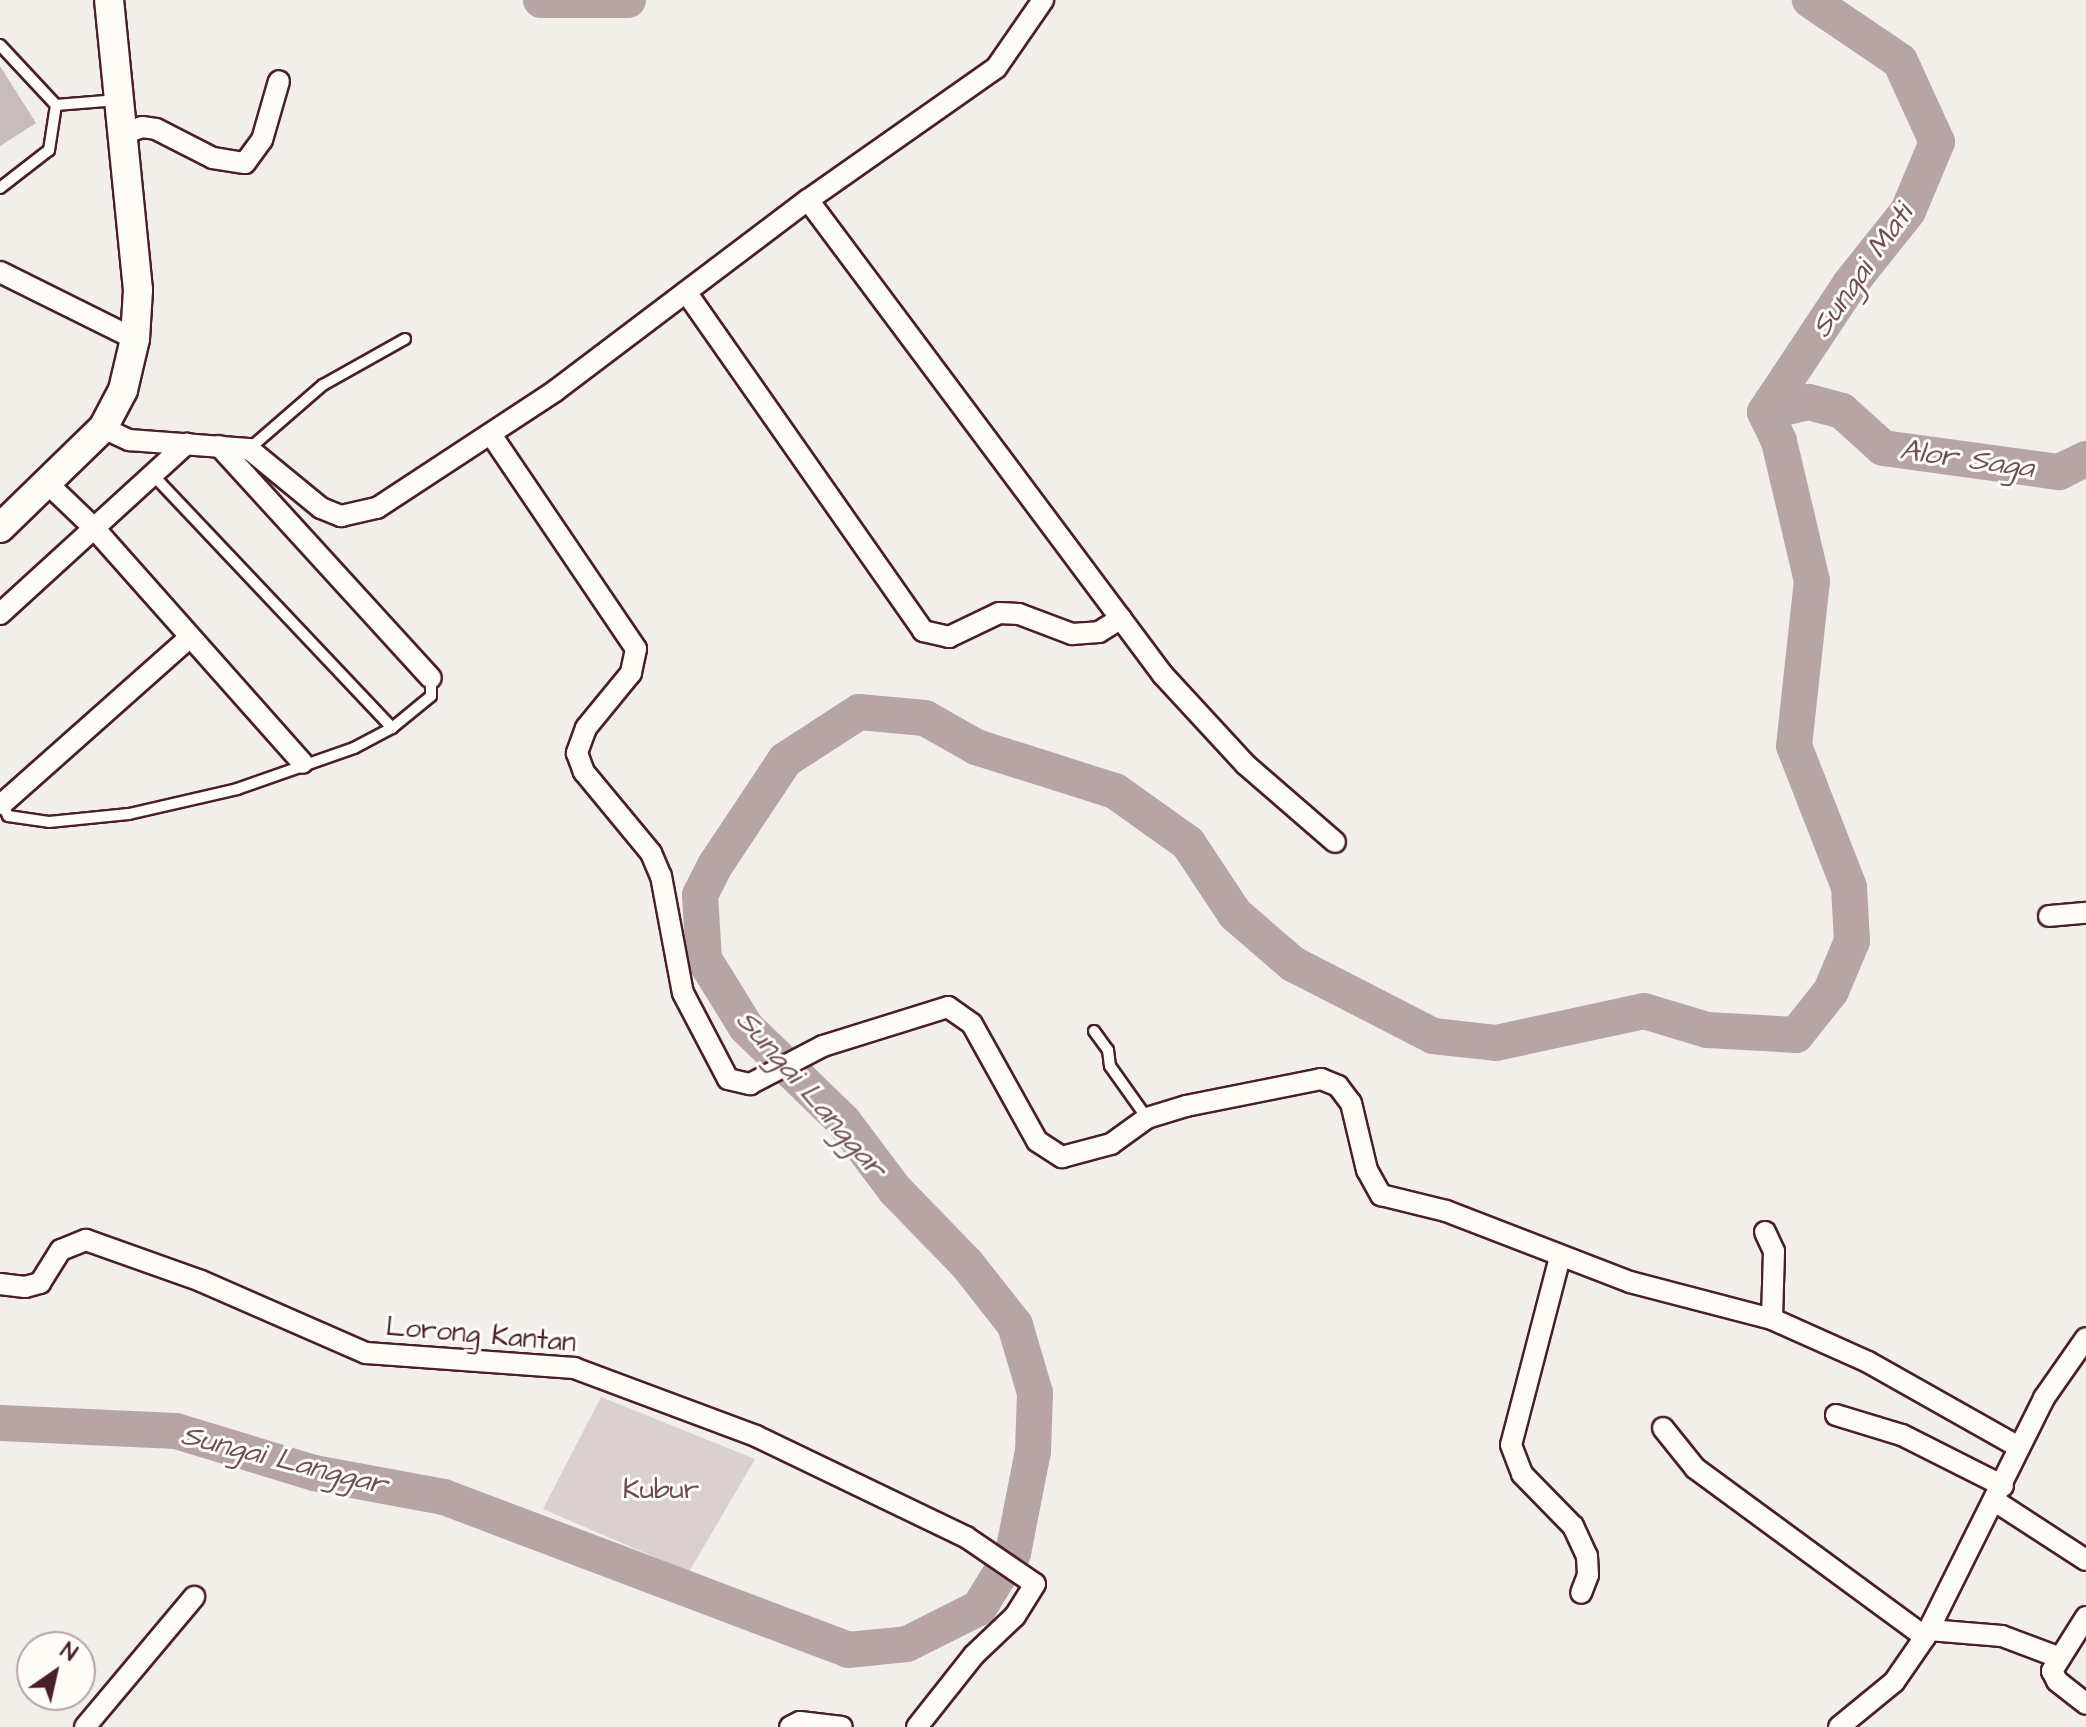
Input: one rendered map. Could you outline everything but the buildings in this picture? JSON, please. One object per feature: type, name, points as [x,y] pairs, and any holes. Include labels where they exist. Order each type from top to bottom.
[{"type":"main road","points":[[0,528],[103,428],[123,390],[135,339],[138,290],[109,0]]},
{"type":"street","points":[[103,428],[129,440],[249,449],[321,508],[341,516],[377,508],[492,436],[808,200],[996,68],[1043,0]]},
{"type":"street","points":[[123,134],[142,127],[156,129],[213,158],[245,163],[262,140],[279,81]]},
{"type":"street","points":[[808,200],[1163,675],[1245,764],[1335,842]]},
{"type":"street","points":[[0,272],[135,339]]},
{"type":"street","points":[[686,292],[923,631],[949,637],[999,613],[1019,614],[1072,634],[1099,632],[1121,618]]},
{"type":"street","points":[[492,436],[636,649],[631,673],[586,728],[577,753],[584,772],[635,827],[651,853],[661,876],[683,993],[728,1079],[750,1084],[823,1046],[948,1007],[972,1024],[1037,1141],[1051,1154],[1071,1157],[1101,1148],[1147,1118],[1240,1093],[1321,1079],[1338,1086],[1351,1103],[1367,1170],[1381,1195],[1446,1211],[1560,1257],[1772,1319],[1868,1362],[2019,1447]]},
{"type":"street","points":[[0,614],[187,443]]},
{"type":"street","points":[[219,446],[431,678]]},
{"type":"street","points":[[48,484],[94,528],[303,763]]},
{"type":"street","points":[[2,804],[190,637]]},
{"type":"street","points":[[2049,916],[2086,913]]},
{"type":"street","points":[[1765,1232],[1774,1251],[1772,1319]]},
{"type":"street","name":"Lorong Kantan","points":[[0,1284],[25,1287],[40,1283],[61,1250],[86,1240],[201,1281],[366,1353],[574,1368],[756,1436],[966,1537],[1035,1584],[1015,1616],[974,1655],[917,1727]]},
{"type":"street","points":[[1560,1257],[1511,1445],[1522,1474],[1573,1526],[1587,1556],[1588,1575],[1581,1593]]},
{"type":"street","points":[[1839,1727],[1894,1682],[1927,1634],[2044,1398],[2086,1338]]},
{"type":"street","points":[[1836,1415],[1902,1435],[1999,1493],[2086,1560]]},
{"type":"street","points":[[1663,1428],[1695,1468],[1927,1634],[2002,1636],[2058,1657]]},
{"type":"street","points":[[93,1724],[194,1597]]},
{"type":"street","points":[[2086,1617],[2052,1671],[2057,1681],[2086,1704]]},
{"type":"street","points":[[790,1727],[800,1722],[842,1727]]},
{"type":"lane","points":[[0,45],[56,105]]},
{"type":"lane","points":[[56,105],[118,100]]},
{"type":"lane","points":[[0,188],[49,150],[56,105]]},
{"type":"lane","points":[[249,449],[323,385],[405,339]]},
{"type":"lane","points":[[153,475],[392,728]]},
{"type":"lane","points":[[2,804],[8,816],[49,822],[129,814],[237,789],[303,763],[354,748],[392,728],[431,696],[431,678]]},
{"type":"lane","points":[[1094,1031],[1108,1050],[1110,1066],[1147,1118]]},
{"type":"green space","name":"Kubur","points":[[601,1397],[755,1459],[689,1572],[543,1509]]},
{"type":"waterway","name":"Sungai Mati","points":[[541,0],[628,0]]},
{"type":"waterway","name":"Sungai Langgar","points":[[0,1423],[176,1431],[314,1473],[444,1497],[848,1650],[907,1644],[979,1608],[1013,1553],[1033,1451],[1035,1393],[1015,1325],[967,1264],[895,1190],[844,1122],[746,1027],[704,959],[700,895],[716,864],[785,760],[859,712],[925,718],[976,747],[1115,791],[1188,843],[1235,914],[1293,964],[1433,1036],[1496,1043],[1644,1011],[1707,1030],[1796,1035],[1831,991],[1852,941],[1849,887],[1794,746],[1812,581],[1779,441],[1765,412],[1850,284],[1908,211],[1937,142],[1900,61],[1810,0]]},
{"type":"waterway","name":"Alor Saga","points":[[1765,412],[1809,402],[1842,411],[1883,448],[2059,472],[2086,459]]}]
